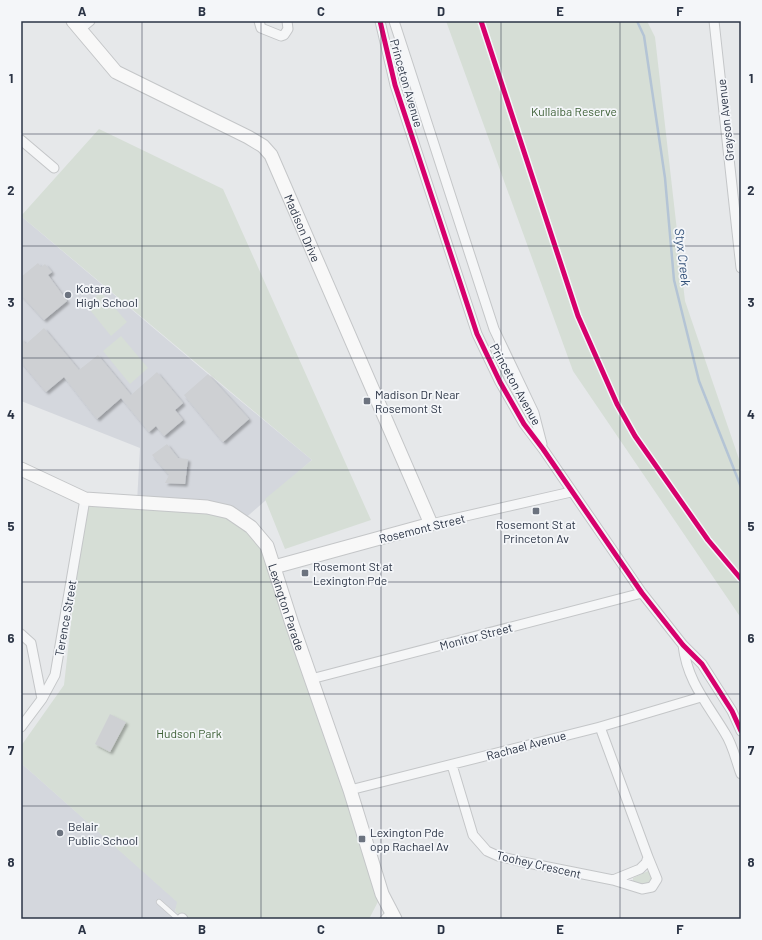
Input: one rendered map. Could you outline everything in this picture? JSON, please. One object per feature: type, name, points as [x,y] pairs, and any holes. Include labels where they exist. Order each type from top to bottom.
[{"type":"main road","name":"Madison Drive","points":[[81,24],[116,72],[248,137],[263,146],[271,155],[430,524]]},
{"type":"main road","name":"Lexington Parade","points":[[21,469],[85,499],[206,507],[229,512],[251,527],[263,541],[267,546],[292,624],[350,790],[389,917]]},
{"type":"main road","name":"Rosemont Street","points":[[274,567],[430,524]]},
{"type":"street","points":[[259,21],[261,28],[281,36],[284,35],[288,29],[287,21]]},
{"type":"street","name":"Princeton Avenue","points":[[380,21],[395,84],[476,334],[524,424],[543,449],[571,492],[642,593],[683,645],[702,664],[732,711],[741,731]]},
{"type":"street","name":"Princeton Avenue","points":[[394,21],[494,329],[534,413],[543,449]]},
{"type":"street","name":"Grayson Avenue","points":[[714,21],[741,268]]},
{"type":"street","points":[[21,140],[54,168]]},
{"type":"street","name":"Rosemont Street","points":[[430,524],[571,492]]},
{"type":"street","name":"Terence Street","points":[[21,727],[42,699],[55,675],[85,499]]},
{"type":"street","name":"Monitor Street","points":[[311,679],[642,593]]},
{"type":"street","points":[[21,634],[31,643],[42,699]]},
{"type":"street","points":[[683,645],[685,663],[701,697],[726,735],[741,774]]},
{"type":"street","name":"Rachael Avenue","points":[[350,790],[600,727],[701,697]]},
{"type":"street","name":"Toohey Crescent","points":[[452,765],[472,835],[487,851],[498,856],[613,880],[642,889],[652,888],[657,879],[600,727]]},
{"type":"street","points":[[613,880],[640,869],[646,863],[648,857]]},
{"type":"lane","points":[[159,902],[177,918],[183,918]]},
{"type":"shaded area","name":"Kotara High School","points":[[21,216],[312,460],[242,521],[137,502],[140,448],[21,401]]},
{"type":"shaded area","name":"Belair Public School","points":[[21,763],[178,902],[175,911],[182,918],[21,919]]},
{"type":"green space","name":"Kullaiba Reserve","points":[[446,21],[647,21],[655,37],[685,301],[741,465],[741,618],[573,371]]},
{"type":"green space","points":[[99,129],[223,189],[371,520],[285,549],[265,499],[312,460],[21,216]]},
{"type":"green space","points":[[101,292],[127,322],[111,336],[86,305]]},
{"type":"green space","points":[[121,336],[148,368],[130,384],[103,351]]},
{"type":"green space","name":"Hudson Park","points":[[85,499],[229,512],[267,546],[382,894],[369,919],[183,919],[175,911],[177,902],[21,763],[21,746],[64,685]]},
{"type":"green space","points":[[648,871],[652,873],[653,878],[648,884],[637,884],[633,882],[633,878]]},
{"type":"building","points":[[38,263],[41,267],[45,264],[52,272],[48,275],[67,301],[44,320],[21,295],[21,277]]},
{"type":"building","points":[[44,328],[79,370],[98,355],[131,395],[157,372],[183,403],[175,410],[183,420],[164,436],[156,426],[149,432],[121,398],[97,419],[64,377],[46,392],[21,362],[21,339],[26,344]]},
{"type":"building","points":[[208,374],[249,419],[223,442],[184,395]]},
{"type":"building","points":[[167,444],[178,458],[188,459],[185,484],[165,483],[169,475],[152,455]]},
{"type":"building","points":[[110,714],[126,722],[110,752],[95,744]]},
{"type":"waterway","name":"Styx Creek","points":[[637,21],[644,36],[665,178],[674,280],[699,381],[741,487]]},
{"type":"cycle path","points":[[380,21],[395,85],[477,334],[500,382],[524,424],[543,449],[642,593],[683,645],[702,664],[732,711],[741,731]]},
{"type":"cycle path","points":[[481,21],[578,316],[617,404],[635,436],[708,540],[741,579]]},
{"type":"place","name":"Kotara High School","points":[[68,295]]},
{"type":"place","name":"Madison Dr Near Rosemont St","points":[[367,401]]},
{"type":"place","name":"Rosemont St at Princeton Av","points":[[536,511]]},
{"type":"place","name":"Rosemont St at Lexington Pde","points":[[305,573]]},
{"type":"place","name":"Belair Public School","points":[[60,833]]},
{"type":"place","name":"Lexington Pde opp Rachael Av","points":[[362,839]]}]
